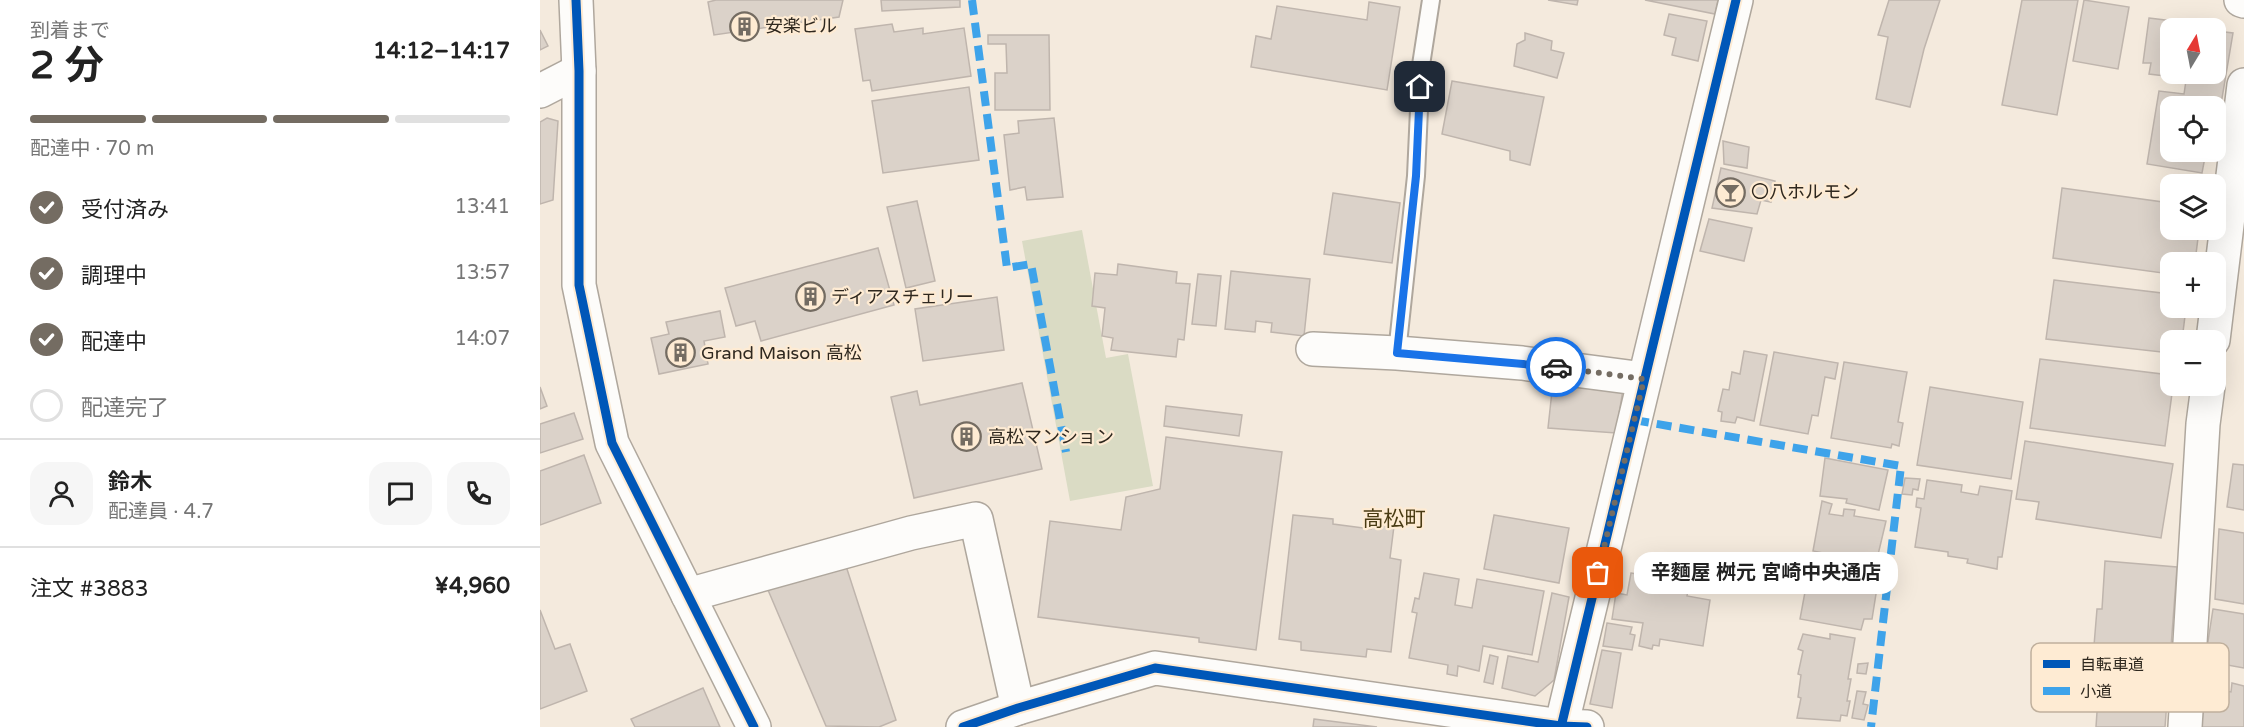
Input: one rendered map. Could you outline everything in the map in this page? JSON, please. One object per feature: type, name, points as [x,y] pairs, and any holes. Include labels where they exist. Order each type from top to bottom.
[{"type":"street","points":[[576,0],[579,71],[579,285],[612,443],[754,727]]},
{"type":"street","points":[[963,727],[1018,708],[1155,668],[1570,727],[1644,379],[1736,0]]},
{"type":"street","points":[[540,91],[579,71]]},
{"type":"street","points":[[2214,330],[2244,85]]},
{"type":"street","points":[[1313,350],[1397,353],[1522,363],[1644,379]]},
{"type":"street","points":[[2190,643],[2207,396]]},
{"type":"street","points":[[688,595],[911,533],[976,519],[1018,708]]},
{"type":"street","points":[[2185,727],[2186,712]]},
{"type":"lane","points":[[1397,353],[1416,176],[1421,65],[1431,0]]},
{"type":"green space","points":[[1082,230],[1106,358],[1128,354],[1153,486],[1070,501],[1022,241]]},
{"type":"building","name":"安楽ビル","points":[[716,0],[843,0],[839,17],[714,35],[708,2]]},
{"type":"building","points":[[881,0],[960,0],[960,7],[882,11]]},
{"type":"building","points":[[1548,0],[1578,0],[1577,5]]},
{"type":"building","points":[[1645,0],[1718,0],[1715,14]]},
{"type":"building","points":[[1889,0],[1940,0],[1924,49],[1910,107],[1876,99],[1888,37],[1878,35]]},
{"type":"building","points":[[2022,0],[2078,0],[2057,115],[2002,105]]},
{"type":"building","points":[[2084,0],[2129,7],[2118,69],[2073,61]]},
{"type":"building","points":[[1369,2],[1400,7],[1387,90],[1251,67],[1256,36],[1271,39],[1277,6],[1367,20]]},
{"type":"building","points":[[1669,14],[1707,21],[1698,61],[1672,55],[1676,38],[1664,35]]},
{"type":"building","points":[[2149,18],[2160,19],[2160,75],[2149,74],[2151,63],[2143,63]]},
{"type":"building","points":[[892,24],[894,32],[923,28],[923,34],[964,28],[971,76],[872,91],[870,80],[863,81],[855,29]]},
{"type":"building","points":[[540,30],[548,46],[540,50]]},
{"type":"building","points":[[2226,32],[2233,33],[2226,74]]},
{"type":"building","points":[[1525,33],[1552,41],[1551,50],[1564,53],[1557,78],[1514,66],[1517,44],[1525,40]]},
{"type":"building","points":[[988,35],[1049,35],[1050,110],[995,110],[995,73],[1007,73],[1006,44],[988,44]]},
{"type":"building","points":[[1452,81],[1544,97],[1530,165],[1510,160],[1510,151],[1442,134]]},
{"type":"building","points":[[2186,84],[2224,84],[2222,96],[2160,96],[2160,162],[2204,162],[2202,173],[2147,164],[2159,91],[2184,94]]},
{"type":"building","points":[[969,87],[979,160],[883,173],[872,101]]},
{"type":"building","points":[[547,118],[558,121],[553,200],[540,204],[540,122]]},
{"type":"building","points":[[1054,118],[1063,197],[1027,200],[1025,187],[1010,190],[1004,135],[1019,133],[1018,121]]},
{"type":"building","points":[[1723,141],[1749,147],[1747,168],[1724,164]]},
{"type":"building","points":[[1721,168],[1775,181],[1771,202],[1761,200],[1757,214],[1712,208]]},
{"type":"building","points":[[2062,188],[2160,202],[2160,240],[2198,240],[2196,252],[2160,252],[2160,273],[2053,258]]},
{"type":"building","points":[[1333,193],[1400,203],[1392,263],[1324,254]]},
{"type":"building","points":[[917,201],[935,281],[906,288],[887,207]]},
{"type":"building","points":[[1709,219],[1752,228],[1744,261],[1700,251]]},
{"type":"building","name":"ディアスチェリー","points":[[878,248],[894,305],[761,341],[755,321],[736,326],[725,288]]},
{"type":"building","points":[[1118,264],[1177,272],[1176,283],[1190,284],[1184,340],[1178,339],[1176,357],[1111,350],[1113,338],[1102,336],[1105,308],[1092,306],[1095,273],[1117,275]]},
{"type":"building","points":[[1231,271],[1310,279],[1304,336],[1271,332],[1272,323],[1256,321],[1255,332],[1225,329]]},
{"type":"building","points":[[1198,274],[1221,276],[1216,326],[1192,324]]},
{"type":"building","points":[[2054,280],[2160,293],[2160,318],[2185,318],[2183,330],[2160,330],[2160,352],[2046,339]]},
{"type":"building","points":[[997,297],[1004,350],[923,361],[915,309]]},
{"type":"building","name":"Grand Maison 高松","points":[[720,311],[725,337],[704,341],[708,364],[659,374],[651,338],[669,334],[666,322]]},
{"type":"building","points":[[1744,351],[1767,355],[1754,421],[1737,417],[1735,423],[1721,421],[1722,412],[1718,411],[1723,389],[1729,390],[1732,372],[1740,374]]},
{"type":"building","points":[[1774,352],[1838,363],[1835,379],[1825,377],[1818,416],[1812,415],[1808,434],[1760,425]]},
{"type":"building","points":[[2040,359],[2160,374],[2160,396],[2172,396],[2165,446],[2030,428]]},
{"type":"building","points":[[1844,362],[1907,372],[1898,422],[1903,423],[1899,446],[1892,444],[1891,448],[1831,438]]},
{"type":"building","points":[[1553,382],[1623,389],[1616,433],[1548,428]]},
{"type":"building","name":"高松マンション","points":[[1022,383],[1042,469],[914,498],[891,397],[917,391],[920,405]]},
{"type":"building","points":[[540,387],[547,406],[540,409]]},
{"type":"building","points":[[1930,387],[2023,402],[2011,479],[1917,465]]},
{"type":"building","points":[[1166,406],[1242,415],[1239,436],[1164,426]]},
{"type":"building","points":[[574,413],[583,439],[540,453],[540,424]]},
{"type":"building","points":[[1166,437],[1282,452],[1256,650],[1199,642],[1199,638],[1038,617],[1050,521],[1121,530],[1126,497],[1160,489]]},
{"type":"building","points":[[2025,441],[2173,464],[2161,538],[2036,519],[2039,502],[2016,499]]},
{"type":"building","points":[[584,455],[601,503],[540,525],[540,471]]},
{"type":"building","points":[[1825,458],[1888,470],[1879,510],[1846,503],[1847,499],[1820,496]]},
{"type":"building","points":[[2233,464],[2244,465],[2244,510],[2227,507]]},
{"type":"building","points":[[1905,478],[1920,479],[1918,490],[1913,489],[1912,495],[1902,494]]},
{"type":"building","points":[[1927,480],[1962,485],[1961,492],[1978,495],[1980,486],[2012,491],[2002,557],[1998,557],[1997,569],[1967,563],[1968,559],[1948,556],[1948,552],[1915,547],[1921,508],[1916,507],[1917,498],[1924,499]]},
{"type":"building","points":[[1822,501],[1832,504],[1829,514],[1843,516],[1844,509],[1855,510],[1854,516],[1886,521],[1877,559],[1865,555],[1863,561],[1813,551]]},
{"type":"building","points":[[1293,515],[1333,519],[1333,524],[1371,529],[1372,524],[1394,526],[1390,558],[1401,560],[1391,652],[1367,649],[1366,657],[1301,650],[1301,642],[1279,639]]},
{"type":"building","points":[[1494,515],[1569,528],[1559,583],[1484,569]]},
{"type":"building","points":[[2219,529],[2244,533],[2244,604],[2215,599]]},
{"type":"building","points":[[1815,559],[1831,562],[1831,567],[1879,575],[1872,619],[1864,619],[1861,630],[1800,619],[1810,565],[1814,566]]},
{"type":"building","points":[[2105,561],[2177,567],[2171,643],[2094,643],[2097,609],[2102,609]]},
{"type":"building","points":[[846,566],[896,720],[879,727],[826,726],[768,590]]},
{"type":"building","points":[[1424,573],[1459,579],[1455,605],[1472,608],[1477,579],[1544,591],[1532,655],[1483,646],[1479,671],[1458,666],[1457,676],[1447,674],[1448,665],[1409,658],[1417,613],[1412,612],[1415,598],[1419,599]]},
{"type":"building","points":[[1631,573],[1673,580],[1672,587],[1688,590],[1687,596],[1710,600],[1703,646],[1660,639],[1659,646],[1653,645],[1652,649],[1639,646],[1643,623],[1612,619],[1616,593],[1627,595]]},
{"type":"building","points":[[1552,593],[1569,597],[1554,680],[1535,696],[1502,688],[1508,656],[1538,662]]},
{"type":"building","points":[[2213,609],[2244,614],[2244,668],[2229,665],[2229,643],[2208,643]]},
{"type":"building","points":[[540,610],[555,649],[570,644],[587,691],[540,709]]},
{"type":"building","points":[[1607,623],[1632,627],[1630,634],[1635,635],[1632,650],[1603,646]]},
{"type":"building","points":[[1803,634],[1830,639],[1830,634],[1855,638],[1848,679],[1851,679],[1847,701],[1850,701],[1847,716],[1841,715],[1840,721],[1797,718],[1801,698],[1798,697],[1801,675],[1798,674],[1803,651],[1798,649]]},
{"type":"building","points":[[1602,650],[1621,653],[1612,708],[1590,704]]},
{"type":"building","points":[[1490,655],[1498,657],[1493,684],[1484,682]]},
{"type":"building","points":[[1868,663],[1866,674],[1857,673],[1858,664]]},
{"type":"building","points":[[2232,683],[2244,686],[2244,727],[2201,727],[2203,712],[2229,712],[2229,692],[2231,692]]},
{"type":"building","points":[[703,688],[720,727],[635,727],[631,719]]},
{"type":"building","points":[[1857,691],[1866,692],[1863,704],[1868,705],[1864,720],[1852,718]]},
{"type":"building","points":[[2097,712],[2166,712],[2165,727],[2096,727]]},
{"type":"building","points":[[1314,719],[1377,727],[1313,727]]},
{"type":"marked path","points":[[972,0],[1007,268],[1031,264],[1066,452]]},
{"type":"marked path","points":[[1634,420],[1901,466],[1871,727]]},
{"type":"cycle path","points":[[576,0],[579,71],[579,285],[612,443],[754,727]]},
{"type":"cycle path","points":[[1561,727],[1736,0]]},
{"type":"cycle path","points":[[963,727],[1018,708],[1155,668],[1561,726],[1587,727]]},
{"type":"way so far","points":[[1556,367],[1644,379],[1598,573]]},
{"type":"place","name":"安楽ビル","points":[[744,26]]},
{"type":"place","name":"〇八ホルモン","points":[[1730,192]]},
{"type":"place","name":"ディアスチェリー","points":[[810,297]]},
{"type":"place","name":"Grand Maison 高松","points":[[680,353]]},
{"type":"place","name":"高松マンション","points":[[967,437]]},
{"type":"place","name":"辛麵屋 桝元 宮崎中央通店","points":[[1598,573]]},
{"type":"district","name":"高松町","points":[[1394,519]]},
{"type":"route","points":[[1420,87],[1416,176],[1397,353],[1556,367]]}]
